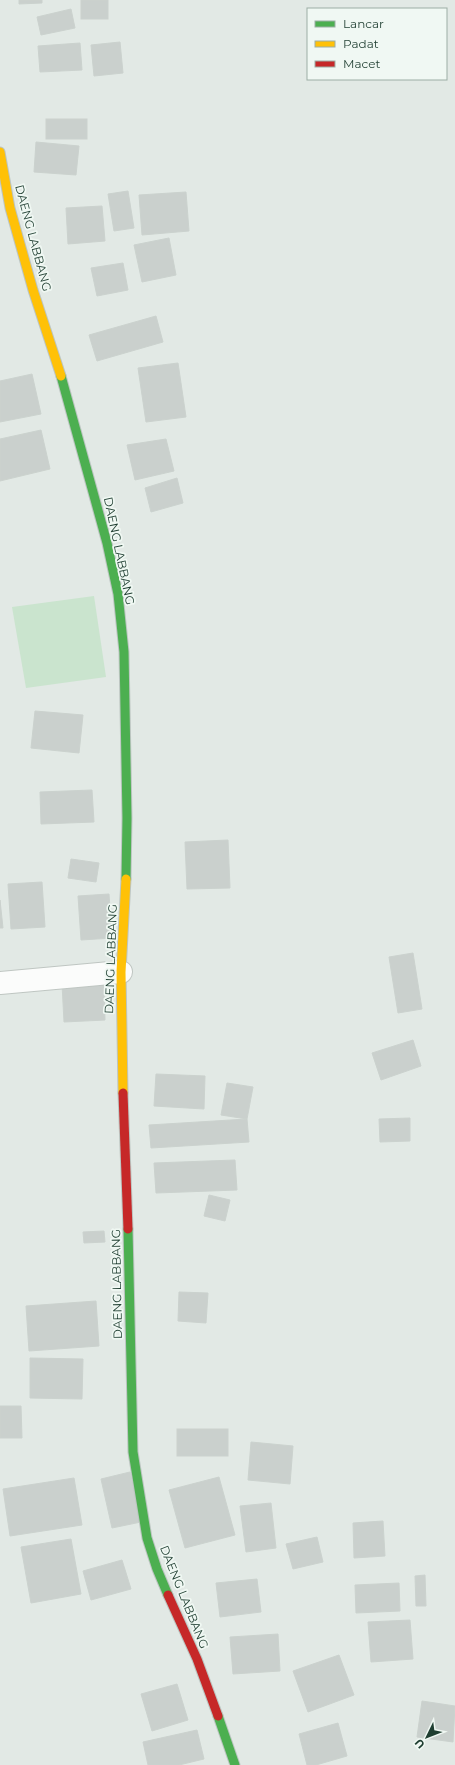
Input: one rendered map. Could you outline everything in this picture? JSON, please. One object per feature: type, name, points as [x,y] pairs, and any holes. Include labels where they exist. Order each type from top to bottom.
[{"type":"street","name":"DAENG LABBANG","points":[[0,152],[10,208],[33,290],[54,353],[89,472],[107,543],[118,594],[124,652],[127,811],[126,894],[121,972],[130,1267],[132,1452],[143,1517],[153,1556],[177,1618],[208,1688],[235,1765]]},
{"type":"street","points":[[0,983],[121,972]]},
{"type":"green space","points":[[94,596],[106,677],[26,688],[12,607]]},
{"type":"building","points":[[19,0],[42,0],[42,3],[19,4]]},
{"type":"building","points":[[81,0],[108,0],[108,19],[81,19]]},
{"type":"building","points":[[71,9],[75,28],[41,35],[37,17]]},
{"type":"building","points":[[120,42],[123,73],[94,76],[91,45]]},
{"type":"building","points":[[80,43],[82,70],[40,72],[38,46]]},
{"type":"building","points":[[46,119],[87,119],[87,139],[46,139]]},
{"type":"building","points":[[36,142],[79,146],[76,175],[34,172]]},
{"type":"building","points":[[128,191],[134,228],[114,231],[108,194]]},
{"type":"building","points":[[186,192],[189,231],[142,235],[139,195]]},
{"type":"building","points":[[102,206],[105,241],[68,244],[66,208]]},
{"type":"building","points":[[169,238],[176,275],[142,282],[134,245]]},
{"type":"building","points":[[123,263],[128,290],[97,296],[91,268]]},
{"type":"building","points":[[156,316],[163,342],[97,361],[89,335]]},
{"type":"building","points":[[178,363],[186,417],[146,422],[138,368]]},
{"type":"building","points":[[32,374],[41,414],[0,422],[0,381]]},
{"type":"building","points":[[41,430],[50,469],[0,481],[0,439]]},
{"type":"building","points":[[166,439],[174,471],[135,480],[127,445]]},
{"type":"building","points":[[177,478],[183,503],[151,512],[145,488]]},
{"type":"building","points":[[35,711],[83,715],[79,753],[31,748]]},
{"type":"building","points":[[92,790],[94,822],[41,824],[40,792]]},
{"type":"building","points":[[228,840],[230,888],[187,889],[185,842]]},
{"type":"building","points":[[71,859],[99,863],[96,882],[68,878]]},
{"type":"building","points":[[42,882],[45,927],[11,929],[8,884]]},
{"type":"building","points":[[109,894],[112,938],[81,940],[78,896]]},
{"type":"building","points":[[0,900],[3,928],[0,928]]},
{"type":"building","points":[[413,953],[422,1009],[398,1013],[389,957]]},
{"type":"building","points":[[104,983],[105,1020],[64,1022],[62,984]]},
{"type":"building","points":[[413,1040],[421,1066],[381,1080],[372,1053]]},
{"type":"building","points":[[156,1074],[205,1076],[204,1109],[154,1106]]},
{"type":"building","points":[[227,1083],[253,1087],[247,1119],[221,1115]]},
{"type":"building","points":[[410,1118],[410,1141],[380,1142],[379,1119]]},
{"type":"building","points":[[247,1119],[249,1142],[151,1148],[149,1125]]},
{"type":"building","points":[[235,1160],[237,1190],[156,1193],[154,1163]]},
{"type":"building","points":[[209,1195],[230,1200],[225,1221],[204,1216]]},
{"type":"building","points":[[104,1231],[105,1242],[84,1243],[83,1232]]},
{"type":"building","points":[[179,1292],[208,1293],[206,1323],[178,1321]]},
{"type":"building","points":[[96,1301],[99,1346],[29,1351],[26,1306]]},
{"type":"building","points":[[30,1358],[83,1359],[82,1399],[30,1398]]},
{"type":"building","points":[[0,1406],[21,1406],[22,1438],[0,1438]]},
{"type":"building","points":[[177,1429],[228,1429],[228,1456],[177,1456]]},
{"type":"building","points":[[251,1442],[293,1446],[290,1484],[248,1480]]},
{"type":"building","points":[[130,1472],[141,1522],[112,1528],[101,1479]]},
{"type":"building","points":[[219,1477],[235,1535],[185,1548],[169,1490]]},
{"type":"building","points":[[74,1478],[82,1525],[10,1536],[3,1489]]},
{"type":"building","points":[[271,1503],[276,1548],[246,1552],[240,1506]]},
{"type":"building","points":[[383,1521],[385,1556],[354,1558],[353,1523]]},
{"type":"building","points":[[317,1537],[323,1562],[293,1569],[286,1544]]},
{"type":"building","points":[[71,1539],[81,1594],[31,1603],[21,1547]]},
{"type":"building","points":[[122,1560],[131,1589],[91,1600],[83,1571]]},
{"type":"building","points":[[425,1575],[426,1606],[416,1606],[415,1576]]},
{"type":"building","points":[[257,1579],[261,1612],[220,1617],[216,1583]]},
{"type":"building","points":[[399,1583],[400,1611],[356,1613],[355,1585]]},
{"type":"building","points":[[410,1620],[413,1659],[371,1662],[368,1622]]},
{"type":"building","points":[[278,1634],[280,1671],[233,1674],[230,1637]]},
{"type":"building","points":[[339,1655],[354,1695],[308,1712],[293,1671]]},
{"type":"building","points":[[177,1684],[188,1720],[152,1731],[141,1694]]},
{"type":"building","points":[[422,1701],[455,1706],[453,1742],[417,1737]]},
{"type":"building","points":[[338,1723],[347,1756],[316,1765],[307,1765],[299,1734]]},
{"type":"building","points":[[197,1730],[204,1759],[179,1765],[148,1765],[143,1742]]},
{"type":"traffic: fast","points":[[61,376],[107,543],[118,594],[124,652],[127,818],[126,879]]},
{"type":"traffic: fast","points":[[128,1229],[133,1452],[147,1538],[157,1569],[168,1595]]},
{"type":"traffic: fast","points":[[218,1716],[235,1765]]},
{"type":"traffic: slow","points":[[0,152],[10,208],[33,290],[61,376]]},
{"type":"traffic: slow","points":[[123,1093],[121,972],[126,879]]},
{"type":"traffic: jam","points":[[123,1093],[128,1229]]},
{"type":"traffic: jam","points":[[168,1595],[197,1659],[218,1716]]}]
